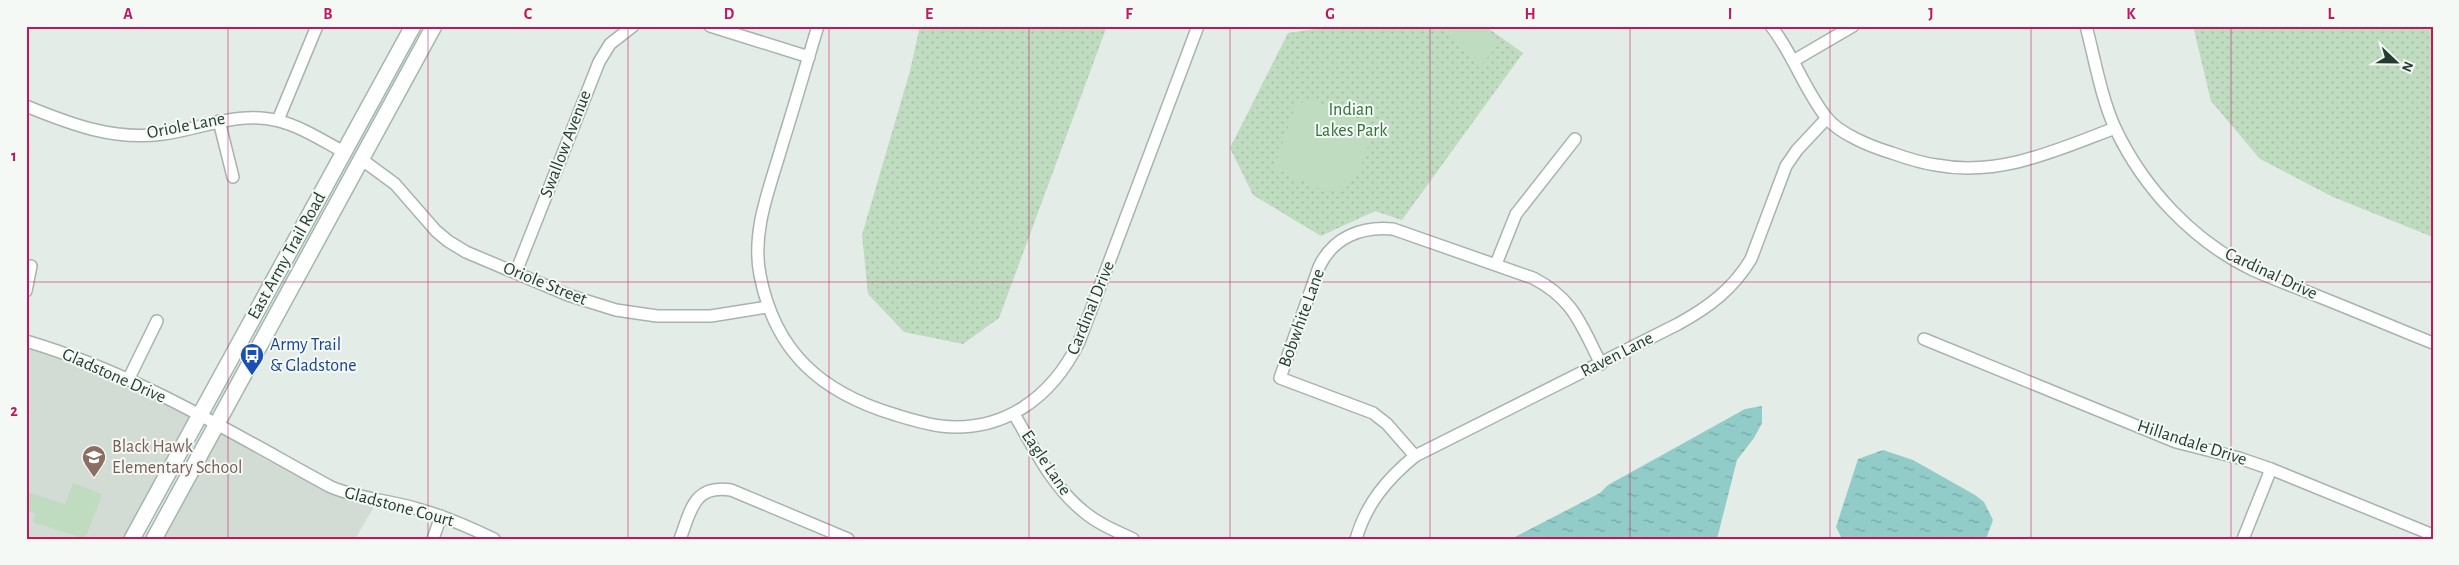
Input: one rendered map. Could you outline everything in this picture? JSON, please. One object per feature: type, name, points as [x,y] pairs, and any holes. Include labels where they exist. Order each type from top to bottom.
[{"type":"main road","name":"East Army Trail Road","points":[[132,539],[413,26]]},
{"type":"main road","name":"East Army Trail Road","points":[[154,539],[434,26]]},
{"type":"street","points":[[278,120],[317,26]]},
{"type":"street","name":"Swallow Avenue","points":[[516,272],[599,62],[610,44],[633,26]]},
{"type":"street","points":[[710,26],[809,57]]},
{"type":"street","name":"Cardinal Drive","points":[[818,26],[760,227],[760,273],[767,306],[782,336],[801,362],[822,381],[859,403],[921,423],[940,426],[978,425],[1014,414],[1040,397],[1069,363],[1080,342],[1198,26]]},
{"type":"street","points":[[1771,26],[1827,118],[1858,140],[1882,151],[1936,165],[1963,168],[2000,166],[2028,160],[2115,128]]},
{"type":"street","points":[[1793,61],[1853,26]]},
{"type":"street","name":"Cardinal Drive","points":[[2086,26],[2101,87],[2115,128],[2140,171],[2162,200],[2192,229],[2221,251],[2253,270],[2433,343]]},
{"type":"street","name":"Oriole Lane","points":[[26,106],[81,127],[115,134],[160,134],[242,117],[278,120],[296,127],[344,152]]},
{"type":"street","name":"Raven Lane","points":[[1356,539],[1369,507],[1383,486],[1415,456],[1601,364],[1701,311],[1730,288],[1743,272],[1757,245],[1786,166],[1797,150],[1827,118]]},
{"type":"street","points":[[219,121],[233,177]]},
{"type":"street","points":[[1496,264],[1507,231],[1516,214],[1575,139]]},
{"type":"street","name":"Oriole Street","points":[[361,159],[395,184],[436,231],[448,241],[466,252],[591,303],[616,310],[657,316],[711,316],[767,306]]},
{"type":"street","name":"Bobwhite Lane","points":[[1415,456],[1387,424],[1373,414],[1280,378],[1319,267],[1329,251],[1346,237],[1362,230],[1376,228],[1393,229],[1533,278],[1564,298],[1573,309],[1601,364]]},
{"type":"street","points":[[26,291],[32,266]]},
{"type":"street","points":[[129,378],[158,321]]},
{"type":"street","name":"Hillandale Drive","points":[[1924,339],[2176,442],[2239,458],[2272,469],[2433,535]]},
{"type":"street","name":"Gladstone Drive","points":[[26,341],[71,355],[129,378],[200,416]]},
{"type":"street","name":"Eagle Lane","points":[[1014,414],[1046,468],[1072,502],[1097,521],[1133,539]]},
{"type":"street","name":"Gladstone Court","points":[[200,416],[347,494],[416,508],[441,516],[494,539]]},
{"type":"street","points":[[2243,539],[2272,469]]},
{"type":"street","points":[[680,539],[694,502],[705,491],[718,488],[731,490],[848,539]]},
{"type":"street","points":[[433,539],[441,516]]},
{"type":"shaded area","name":"Black Hawk Elementary School","points":[[26,345],[127,382],[196,418],[128,539],[26,539]]},
{"type":"shaded area","points":[[218,432],[333,492],[375,505],[355,539],[160,539]]},
{"type":"green space","points":[[920,26],[1107,26],[999,318],[963,344],[904,332],[868,294],[862,235],[910,71]]},
{"type":"green space","name":"Indian Lakes Park","points":[[1335,26],[1485,26],[1523,53],[1402,220],[1375,211],[1321,236],[1253,195],[1230,148],[1288,33]]},
{"type":"green space","points":[[1444,26],[1479,26],[1500,43],[1482,64],[1441,29]]},
{"type":"green space","points":[[2193,26],[2433,26],[2433,237],[2333,197],[2260,159],[2211,101]]},
{"type":"green space","points":[[1309,99],[1371,123],[1367,152],[1344,190],[1326,192],[1274,168],[1295,106]]},
{"type":"green space","points":[[73,483],[102,494],[85,539],[33,522],[36,514],[26,510],[26,491],[65,504]]},
{"type":"water","points":[[1762,406],[1762,423],[1754,438],[1737,460],[1717,539],[1511,539],[1600,493],[1608,485],[1745,409]]},
{"type":"water","points":[[1883,450],[1913,460],[1984,502],[1993,520],[1986,539],[1842,539],[1836,527],[1858,459]]},
{"type":"place","name":"Army Trail & Gladstone","points":[[252,376]]},
{"type":"place","name":"Black Hawk Elementary School","points":[[94,478]]}]
